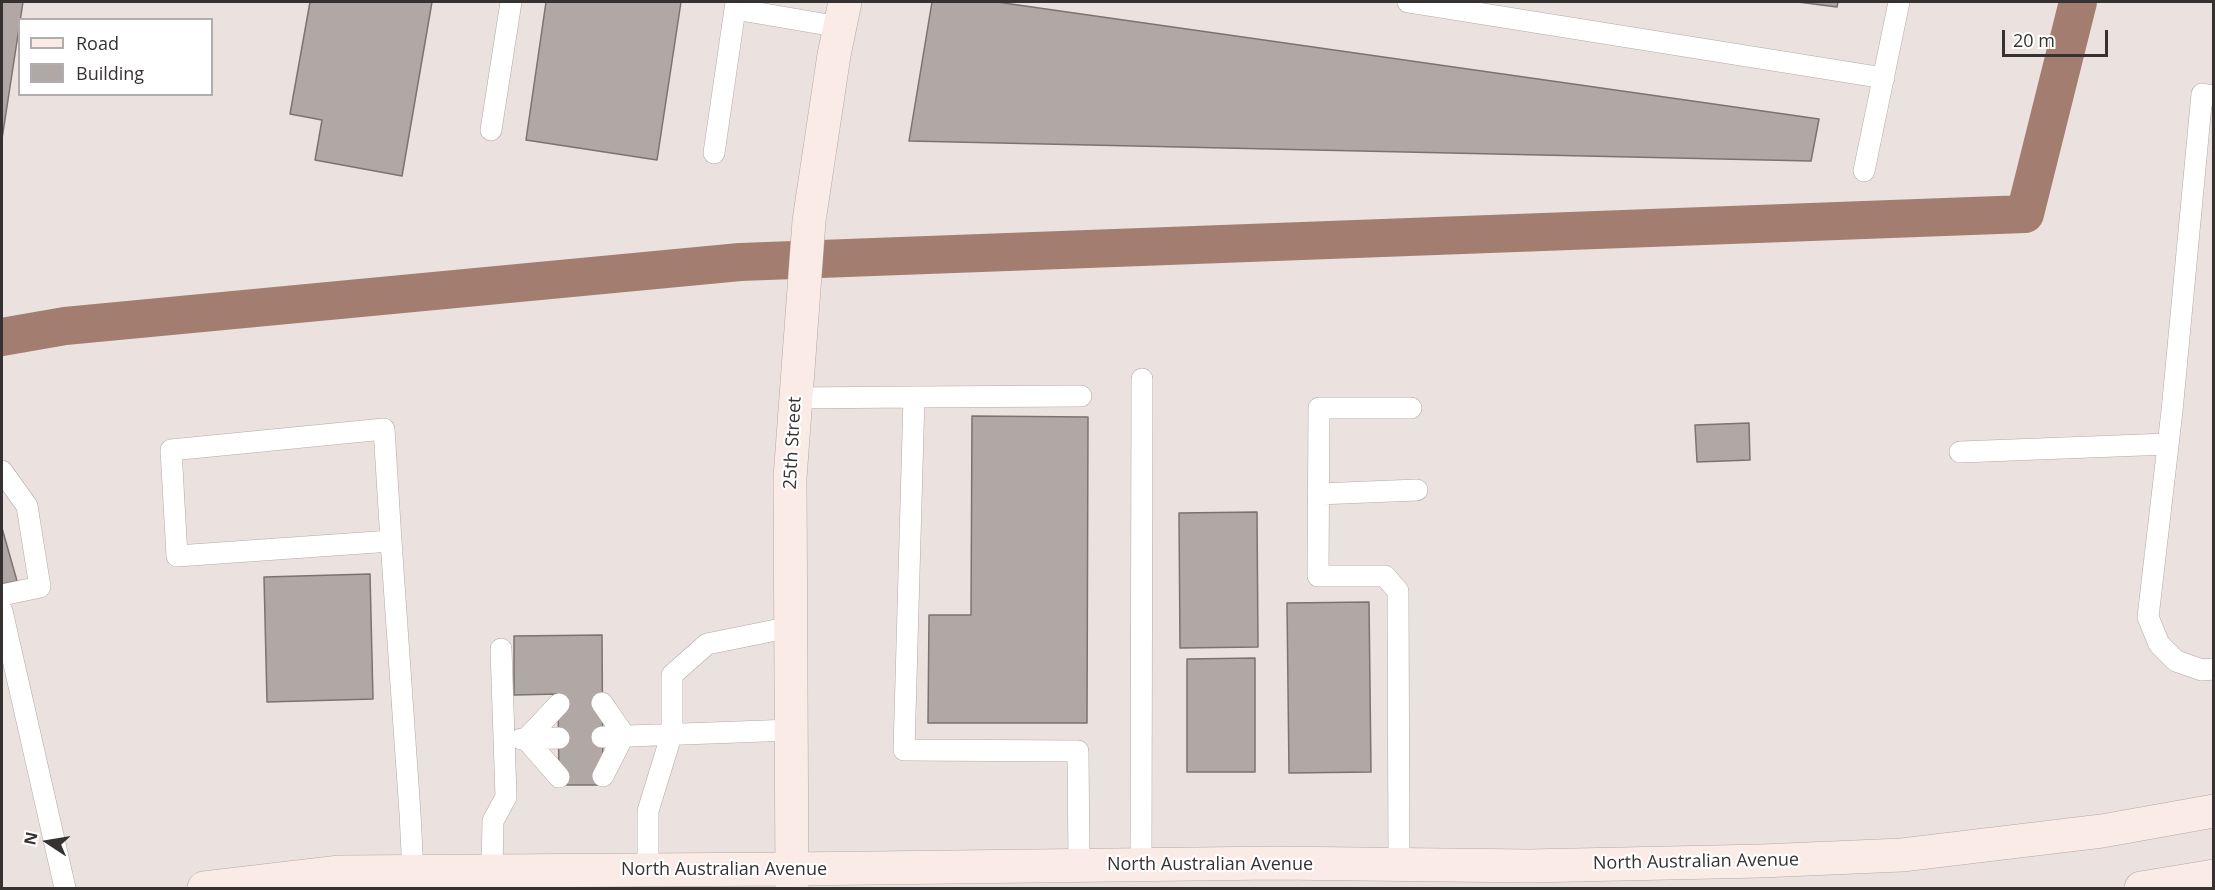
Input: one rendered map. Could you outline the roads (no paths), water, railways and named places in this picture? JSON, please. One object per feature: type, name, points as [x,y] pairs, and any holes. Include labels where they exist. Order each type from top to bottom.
[{"type":"main road","name":"25th Street","points":[[792,879],[790,478],[809,221],[842,14]]},
{"type":"main road","name":"North Australian Avenue","points":[[204,888],[340,872],[648,870],[792,879],[1079,866],[1276,863],[1563,865],[1761,861],[1902,855],[2102,831],[2214,811]]},
{"type":"main road","points":[[2141,888],[2214,876]]},
{"type":"lane","points":[[491,130],[511,2]]},
{"type":"lane","points":[[1408,2],[1884,78]]},
{"type":"lane","points":[[1864,171],[1899,2]]},
{"type":"lane","points":[[714,153],[735,5],[842,14]]},
{"type":"lane","points":[[2214,96],[2202,94],[2168,444],[2148,617],[2159,644],[2176,661],[2202,670],[2214,669]]},
{"type":"lane","points":[[1142,379],[1142,865]]},
{"type":"lane","points":[[796,398],[1081,396]]},
{"type":"lane","points":[[914,397],[904,750],[1078,751],[1079,866]]},
{"type":"lane","points":[[1399,865],[1398,591],[1385,576],[1317,576],[1319,408],[1411,408]]},
{"type":"lane","points":[[392,541],[177,556],[171,450],[384,429],[392,541],[413,872]]},
{"type":"lane","points":[[1960,452],[2168,444]]},
{"type":"lane","points":[[2,471],[27,506],[40,587],[2,595]]},
{"type":"lane","points":[[1318,494],[1416,490]]},
{"type":"lane","points":[[2,610],[65,888]]},
{"type":"lane","points":[[648,870],[648,811],[672,734],[672,675],[707,644],[790,627]]},
{"type":"lane","points":[[492,871],[493,821],[506,797],[501,650]]},
{"type":"lane","points":[[602,703],[624,735]]},
{"type":"lane","points":[[526,739],[559,705]]},
{"type":"lane","points":[[602,737],[792,730]]},
{"type":"lane","points":[[603,776],[624,735]]},
{"type":"lane","points":[[504,740],[559,738]]},
{"type":"lane","points":[[526,739],[559,777]]},
{"type":"waterway","points":[[2,337],[65,326],[740,262],[2025,214],[2078,2]]}]
